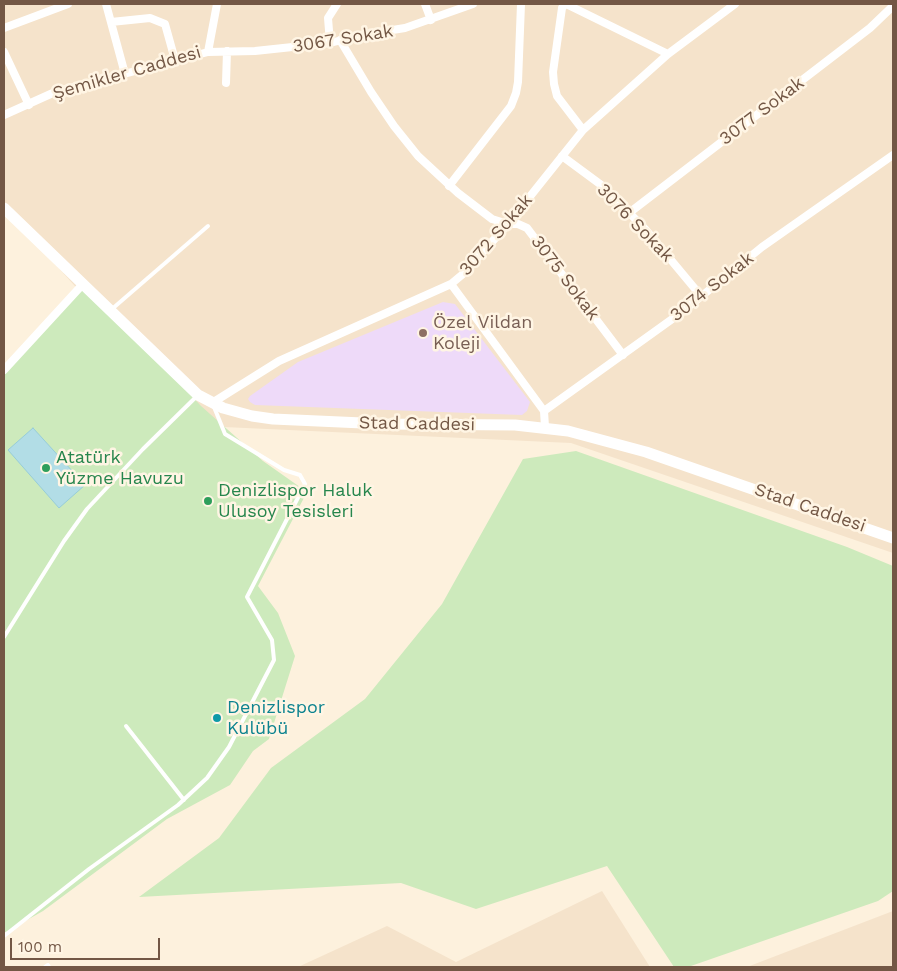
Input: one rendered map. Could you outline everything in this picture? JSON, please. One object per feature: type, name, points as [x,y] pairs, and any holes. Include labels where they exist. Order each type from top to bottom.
[{"type":"street","points":[[4,28],[68,4]]},
{"type":"street","points":[[106,4],[125,74]]},
{"type":"street","name":"Şemikler Caddesi","points":[[4,115],[55,92],[208,52],[217,4]]},
{"type":"street","points":[[330,43],[328,18],[337,4]]},
{"type":"street","points":[[425,4],[431,20]]},
{"type":"street","name":"3067 Sokak","points":[[208,52],[255,51],[330,43],[361,35],[405,28],[473,4]]},
{"type":"street","points":[[450,186],[511,106],[518,82],[521,4]]},
{"type":"street","points":[[583,130],[557,96],[554,84],[553,72],[562,8],[566,4],[668,54]]},
{"type":"street","name":"3072 Sokak","points":[[212,403],[279,361],[451,284],[463,274],[508,224],[583,130],[668,54],[735,4]]},
{"type":"street","name":"3077 Sokak","points":[[629,212],[870,28],[893,6]]},
{"type":"street","points":[[111,22],[150,18],[166,24],[174,60]]},
{"type":"street","name":"3075 Sokak","points":[[340,40],[371,92],[394,126],[418,156],[450,186],[492,219],[508,224],[518,224],[526,228],[623,355]]},
{"type":"street","points":[[226,83],[227,51]]},
{"type":"street","points":[[4,52],[28,105]]},
{"type":"street","name":"3074 Sokak","points":[[544,411],[623,355],[762,248],[893,155]]},
{"type":"street","name":"3076 Sokak","points":[[562,156],[604,187],[629,212],[701,296]]},
{"type":"street","name":"Stad Caddesi","points":[[4,208],[198,395],[235,412],[273,419],[385,424],[515,425],[568,431],[646,452],[893,538]]},
{"type":"street","points":[[4,370],[83,284]]},
{"type":"street","points":[[451,284],[544,411],[545,427]]},
{"type":"lane","points":[[110,310],[208,226]]},
{"type":"lane","points":[[4,637],[64,541],[87,509],[143,449],[198,395]]},
{"type":"lane","points":[[4,936],[89,869],[184,800],[206,778],[229,747],[274,660],[272,640],[246,597],[305,484],[300,475],[284,470],[225,434],[212,403]]},
{"type":"lane","points":[[126,726],[184,800]]},
{"type":"shaded area","points":[[4,4],[893,4],[893,553],[571,443],[202,426],[4,208]]},
{"type":"shaded area","name":"Özel Vildan Koleji","points":[[443,302],[455,304],[530,402],[527,411],[522,415],[255,405],[248,399],[298,362]]},
{"type":"shaded area","points":[[602,891],[650,967],[298,967],[387,926],[456,962]]},
{"type":"shaded area","points":[[893,911],[893,967],[747,967]]},
{"type":"green space","points":[[83,284],[111,310],[201,406],[263,461],[307,492],[258,586],[278,613],[295,656],[269,739],[253,751],[230,785],[167,819],[43,911],[4,933],[4,371]]},
{"type":"green space","points":[[576,451],[847,547],[893,566],[893,891],[878,901],[688,967],[674,967],[607,866],[476,909],[401,883],[139,897],[219,838],[271,768],[365,699],[442,604],[523,459]]},
{"type":"water","name":"Atatürk Yüzme Havuzu","points":[[33,428],[85,485],[59,508],[8,450]]},
{"type":"place","name":"Özel Vildan Koleji","points":[[423,333]]},
{"type":"place","name":"Atatürk Yüzme Havuzu","points":[[46,468]]},
{"type":"place","name":"Denizlispor Haluk Ulusoy Tesisleri","points":[[208,501]]},
{"type":"place","name":"Denizlispor Kulübü","points":[[217,718]]}]
